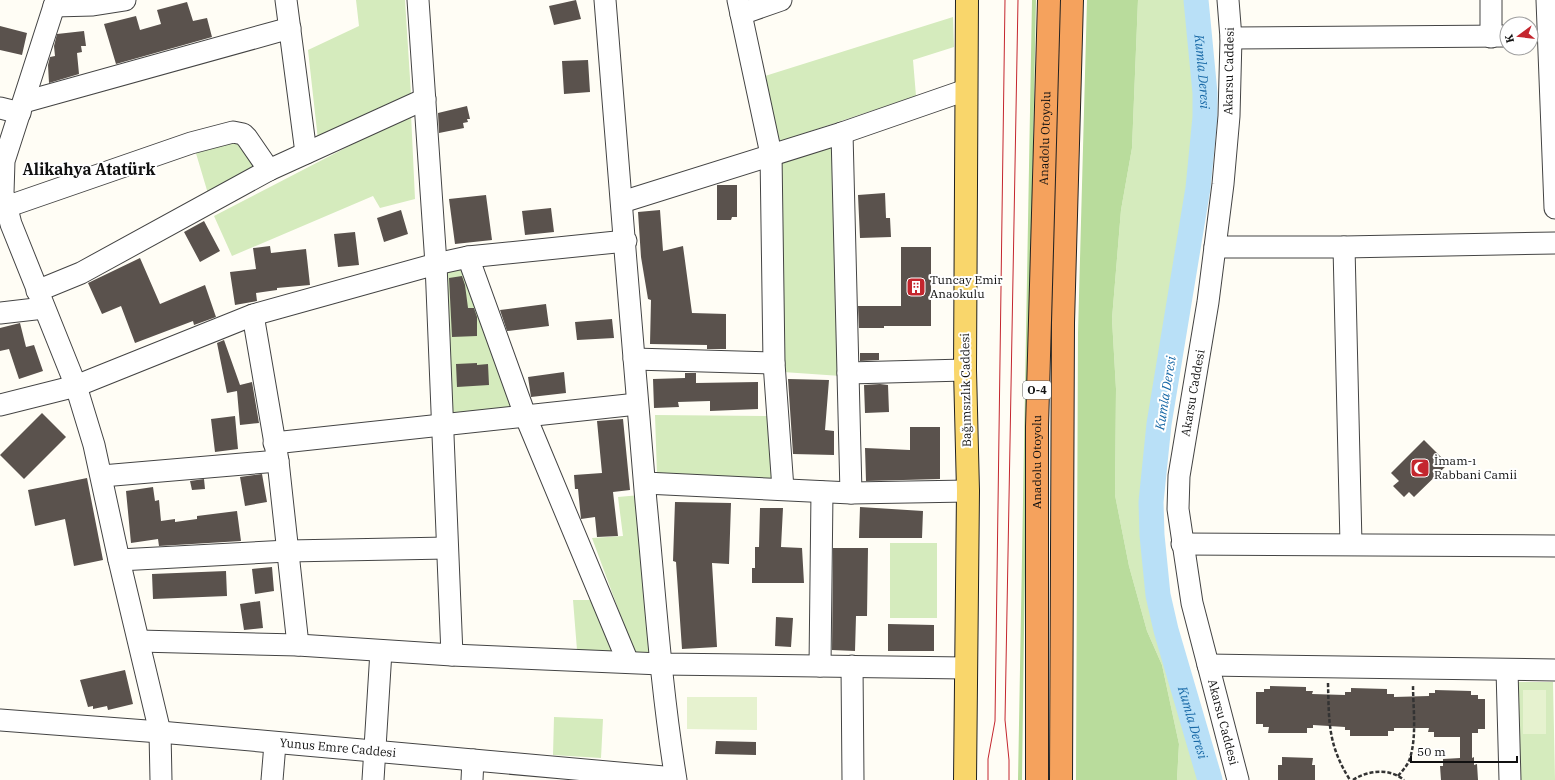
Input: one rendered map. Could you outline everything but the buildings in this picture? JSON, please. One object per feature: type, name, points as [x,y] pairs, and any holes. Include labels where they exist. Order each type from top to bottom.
[{"type":"highway","name":"Anadolu Otoyolu","points":[[1037,780],[1037,427],[1049,0]]},
{"type":"highway","name":"Anadolu Otoyolu","points":[[1061,780],[1063,323],[1072,0]]},
{"type":"main road","name":"Bağımsızlık Caddesi","points":[[964,780],[968,491],[964,370],[967,0]]},
{"type":"street","points":[[125,0],[92,5],[55,3],[4,161],[3,181],[5,219],[41,300],[76,386],[88,420],[102,476],[119,560],[160,732],[161,780]]},
{"type":"street","points":[[286,0],[306,153]]},
{"type":"street","points":[[418,0],[436,264],[452,655]]},
{"type":"street","points":[[605,0],[626,241],[637,404],[661,664],[675,779]]},
{"type":"street","points":[[781,0],[740,7],[771,154],[774,363],[782,489]]},
{"type":"street","name":"Akarsu Caddesi","points":[[1228,0],[1231,38],[1229,116],[1208,302],[1179,476],[1178,509],[1192,603],[1238,780]]},
{"type":"street","points":[[1231,38],[1499,36],[1491,0]]},
{"type":"street","points":[[1547,0],[1545,35],[1555,208]]},
{"type":"street","points":[[0,108],[22,107],[290,28]]},
{"type":"street","points":[[622,202],[842,132],[966,90]]},
{"type":"street","points":[[0,313],[41,300],[81,273],[269,170],[424,99]]},
{"type":"street","points":[[5,219],[191,143],[233,132],[242,134],[247,138],[269,170]]},
{"type":"street","points":[[842,132],[851,493]]},
{"type":"street","points":[[0,405],[76,386],[253,315],[436,264],[468,257],[626,241]]},
{"type":"street","points":[[1214,246],[1344,247],[1555,243]]},
{"type":"street","points":[[1344,247],[1351,544]]},
{"type":"street","points":[[468,257],[525,415],[628,662]]},
{"type":"street","points":[[253,315],[276,452],[298,645]]},
{"type":"street","points":[[634,359],[774,363]]},
{"type":"street","points":[[848,373],[964,370]]},
{"type":"street","points":[[102,476],[276,452],[443,426],[525,415],[637,404]]},
{"type":"street","points":[[645,483],[851,493],[968,491]]},
{"type":"street","points":[[820,666],[822,492]]},
{"type":"street","points":[[1182,544],[1555,546]]},
{"type":"street","points":[[119,560],[288,551],[447,548]]},
{"type":"street","points":[[139,641],[298,645],[452,655],[661,664],[965,668]]},
{"type":"street","points":[[373,780],[376,752],[381,651]]},
{"type":"street","points":[[1208,665],[1555,670]]},
{"type":"street","points":[[852,666],[853,780]]},
{"type":"street","points":[[1507,670],[1510,780]]},
{"type":"street","name":"Yunus Emre Caddesi","points":[[0,720],[160,732],[275,744],[376,752],[473,770],[675,779]]},
{"type":"street","points":[[272,780],[275,744]]},
{"type":"path","points":[[1328,667],[1330,733],[1335,752],[1352,780],[1368,773],[1380,771],[1398,776],[1404,780]]},
{"type":"path","points":[[1398,776],[1411,757],[1413,741],[1413,669]]},
{"type":"green space","points":[[356,0],[405,0],[411,94],[318,140],[308,50],[359,26]]},
{"type":"green space","points":[[1032,0],[1036,0],[1026,488],[1022,780],[1018,780]]},
{"type":"green space","points":[[1087,0],[1138,0],[1132,148],[1121,210],[1112,319],[1116,389],[1115,495],[1129,566],[1147,631],[1162,665],[1179,744],[1177,780],[1076,780],[1078,333]]},
{"type":"green space","points":[[1138,0],[1190,0],[1198,126],[1144,491],[1143,537],[1153,616],[1201,780],[1177,780],[1179,744],[1162,665],[1147,631],[1129,566],[1115,495],[1116,389],[1112,319],[1121,210],[1132,148]]},
{"type":"green space","points":[[953,17],[954,47],[913,60],[916,96],[778,142],[765,76]]},
{"type":"green space","points":[[411,114],[415,199],[380,208],[373,196],[232,256],[214,216]]},
{"type":"green space","points":[[237,139],[258,167],[209,197],[195,150]]},
{"type":"green space","points":[[837,141],[841,376],[783,372],[782,158]]},
{"type":"green space","points":[[465,266],[517,409],[452,415],[443,268]]},
{"type":"green space","points":[[655,415],[767,416],[773,479],[657,475]]},
{"type":"green space","points":[[640,495],[652,653],[634,652],[592,538],[623,536],[618,497]]},
{"type":"green space","points":[[890,543],[937,543],[937,618],[890,618]]},
{"type":"green space","points":[[573,600],[597,600],[617,653],[577,650]]},
{"type":"green space","points":[[1518,682],[1553,682],[1555,780],[1520,780]]},
{"type":"green space","points":[[1523,690],[1546,690],[1546,734],[1523,734]]},
{"type":"green space","points":[[687,697],[757,697],[757,730],[687,729]]},
{"type":"green space","points":[[554,717],[603,719],[601,758],[553,755]]},
{"type":"waterway","name":"Kumla Deresi","points":[[1196,0],[1205,93],[1205,117],[1198,188],[1159,424],[1151,502],[1152,535],[1158,595],[1166,630],[1210,780]]},
{"type":"tram line","points":[[988,780],[988,759],[995,721],[1005,0]]},
{"type":"tram line","points":[[1009,780],[1009,760],[1005,720],[1018,0]]},
{"type":"place","name":"Tuncay Emir Anaokulu","points":[[916,287]]},
{"type":"place","name":"İmam-ı Rabbani Camii","points":[[1420,468]]},
{"type":"district","name":"Alikahya Atatürk","points":[[89,169]]}]
